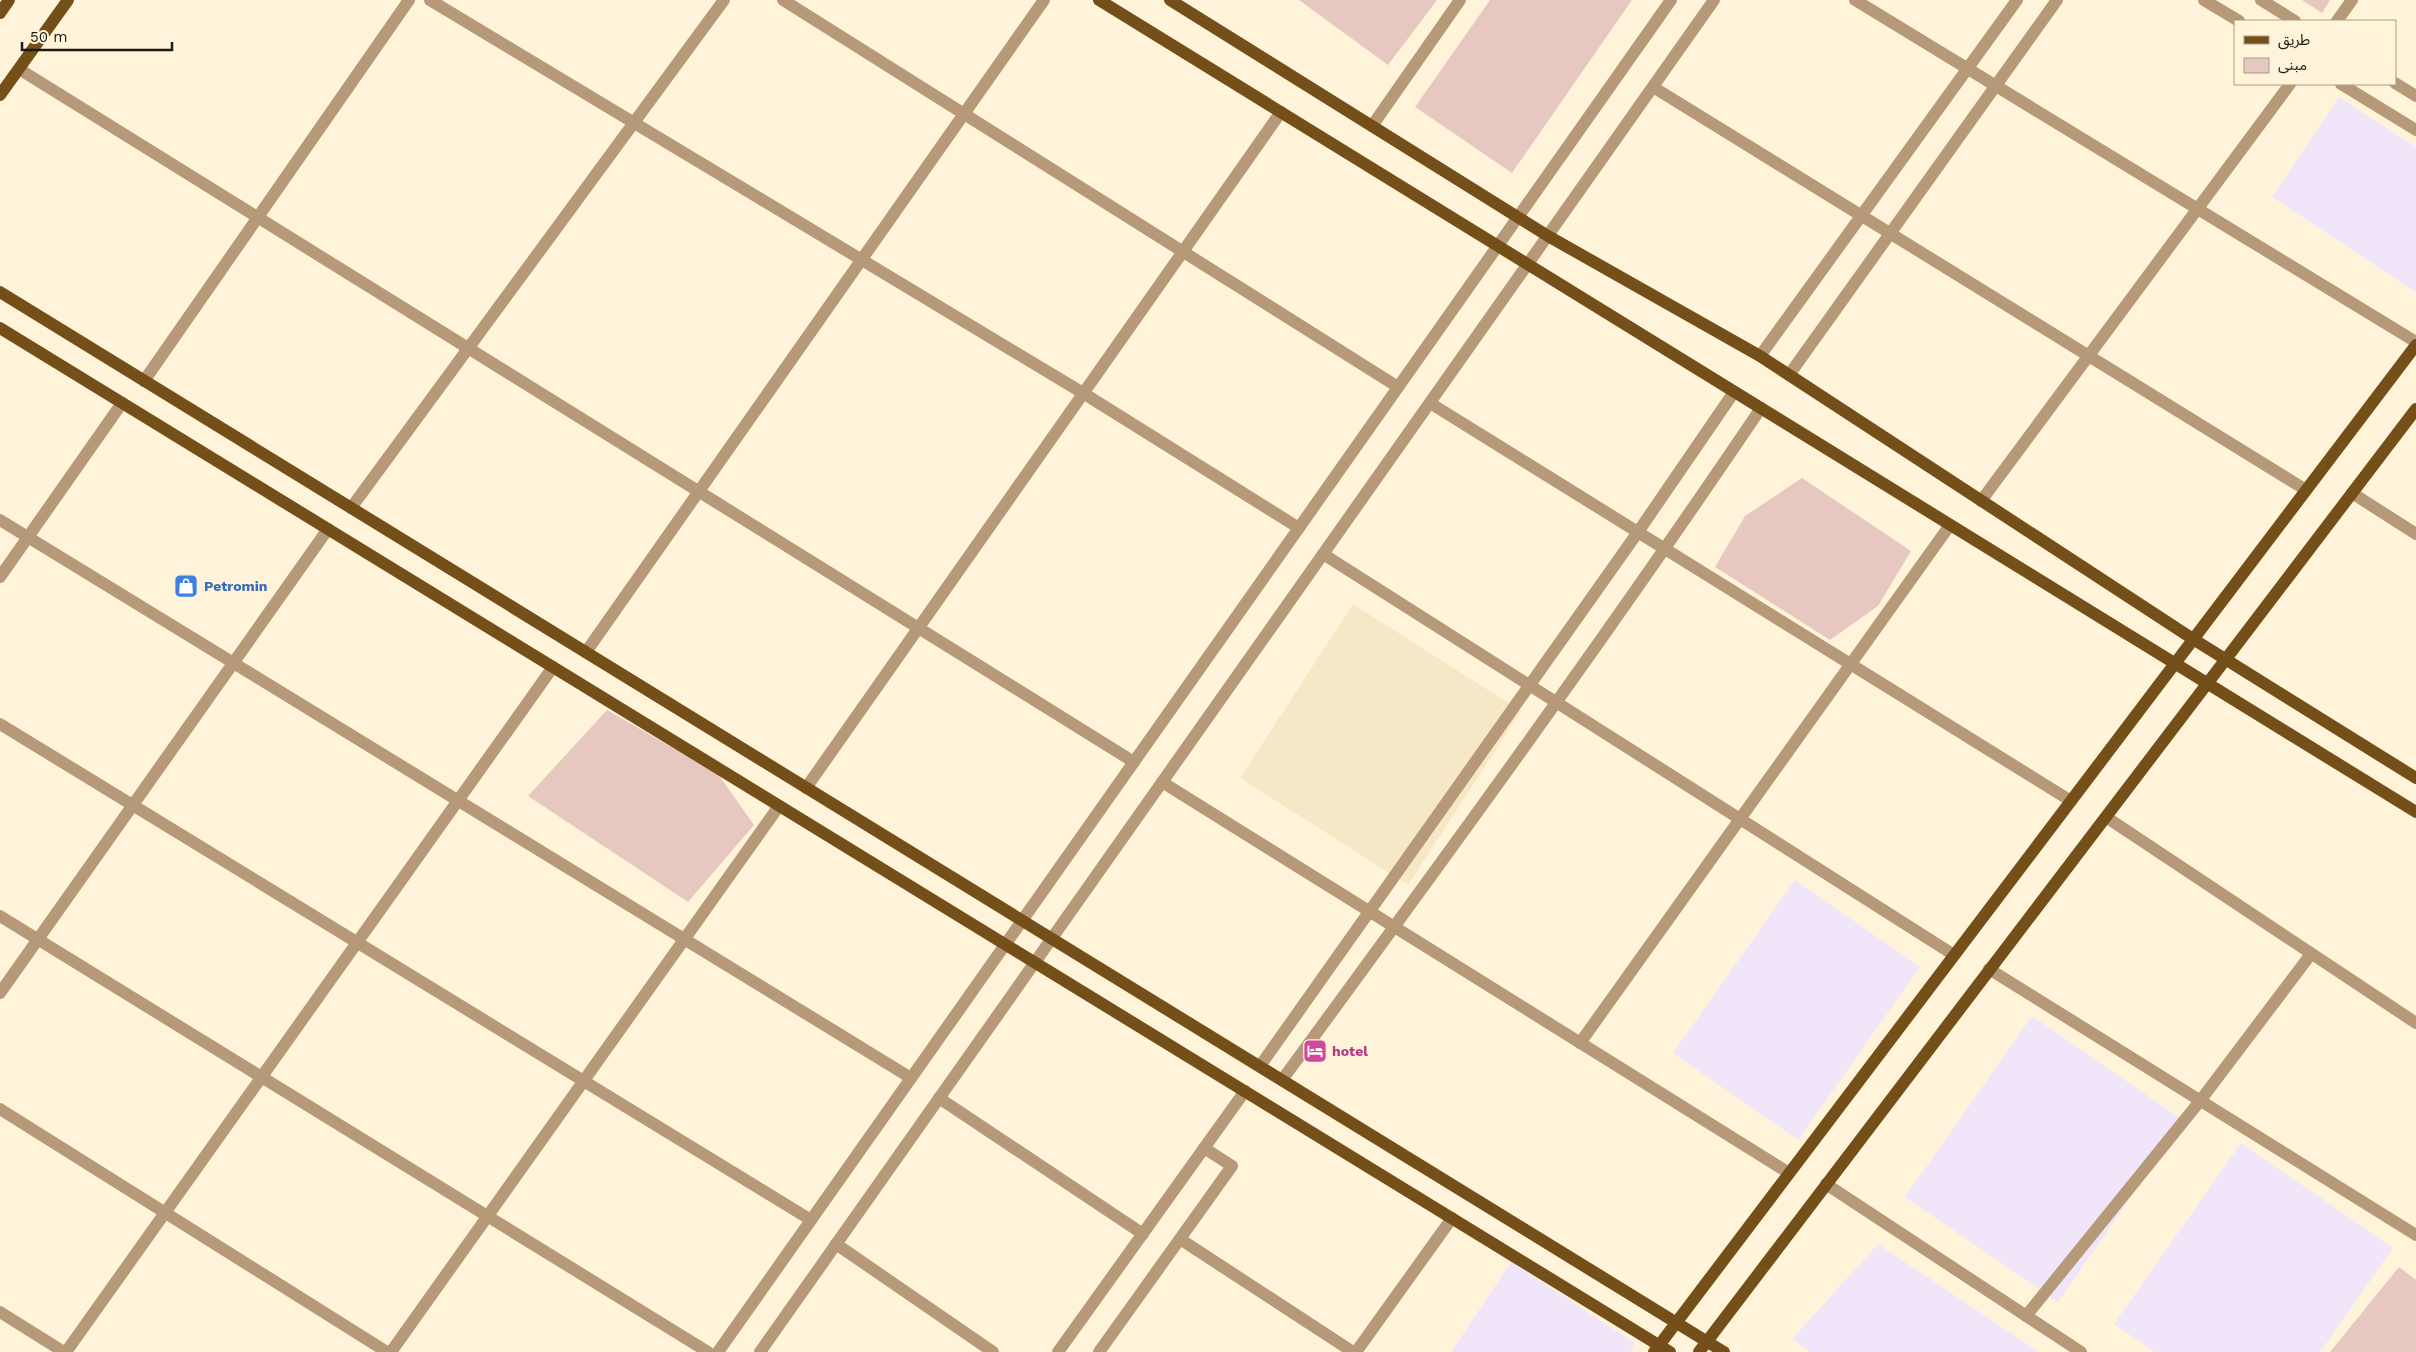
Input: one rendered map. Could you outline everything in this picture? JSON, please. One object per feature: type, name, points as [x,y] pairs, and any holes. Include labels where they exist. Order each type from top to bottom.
[{"type":"main road","points":[[0,13],[9,0]]},
{"type":"main road","points":[[0,95],[68,0]]},
{"type":"main road","points":[[1099,0],[2416,812]]},
{"type":"main road","points":[[1170,0],[1548,236],[1760,356],[2194,639],[2416,778]]},
{"type":"main road","points":[[0,292],[1724,1352]]},
{"type":"main road","points":[[0,328],[1452,1218],[1656,1349],[1670,1352]]},
{"type":"main road","points":[[1656,1349],[2416,344]]},
{"type":"main road","points":[[1699,1352],[2416,409]]},
{"type":"street","points":[[144,380],[409,0]]},
{"type":"street","points":[[430,0],[1083,393],[1299,528]]},
{"type":"street","points":[[351,508],[724,0]]},
{"type":"street","points":[[783,0],[1398,387]]},
{"type":"street","points":[[586,652],[1044,0]]},
{"type":"street","points":[[1372,126],[1460,0]]},
{"type":"street","points":[[718,1352],[1671,0]]},
{"type":"street","points":[[760,1352],[1714,0]]},
{"type":"street","points":[[1855,0],[2198,208],[2416,344]]},
{"type":"street","points":[[1760,356],[2017,0]]},
{"type":"street","points":[[1789,375],[2057,0]]},
{"type":"street","points":[[2204,0],[2237,20]]},
{"type":"street","points":[[2261,0],[2293,20]]},
{"type":"street","points":[[2338,20],[2352,0]]},
{"type":"street","points":[[19,69],[1134,762]]},
{"type":"street","points":[[2396,84],[2416,96]]},
{"type":"street","points":[[1981,500],[2289,85]]},
{"type":"street","points":[[2343,85],[2416,130]]},
{"type":"street","points":[[1653,87],[2306,490]]},
{"type":"street","points":[[806,788],[1280,112]]},
{"type":"street","points":[[1260,1066],[1638,532],[1734,392]]},
{"type":"street","points":[[1430,402],[2071,801]]},
{"type":"street","points":[[0,577],[122,403]]},
{"type":"street","points":[[1282,1080],[1558,702],[1666,549],[1761,408]]},
{"type":"street","points":[[2352,493],[2416,534]]},
{"type":"street","points":[[0,520],[911,1078]]},
{"type":"street","points":[[1580,1043],[1950,525]]},
{"type":"street","points":[[0,993],[328,529]]},
{"type":"street","points":[[1323,554],[1954,955]]},
{"type":"street","points":[[0,1312],[65,1352],[553,667]]},
{"type":"street","points":[[0,724],[811,1220]]},
{"type":"street","points":[[1162,782],[1789,1173]]},
{"type":"street","points":[[0,1109],[389,1352],[779,806]]},
{"type":"street","points":[[2106,817],[2416,1023]]},
{"type":"street","points":[[0,916],[708,1352]]},
{"type":"street","points":[[2026,1316],[2200,1100],[2311,954]]},
{"type":"street","points":[[1990,970],[2416,1235]]},
{"type":"street","points":[[1058,1352],[1245,1091]]},
{"type":"street","points":[[939,1098],[1143,1234]]},
{"type":"street","points":[[1099,1352],[1232,1166],[1204,1148]]},
{"type":"street","points":[[1826,1184],[2081,1352]]},
{"type":"street","points":[[1180,1239],[1354,1352],[1452,1218]]},
{"type":"street","points":[[836,1244],[993,1352]]},
{"type":"shaded area","points":[[2339,97],[2416,147],[2416,292],[2272,197]]},
{"type":"shaded area","points":[[1353,604],[1521,711],[1408,885],[1240,778]]},
{"type":"shaded area","points":[[1795,880],[1920,967],[1798,1140],[1673,1053]]},
{"type":"shaded area","points":[[2032,1016],[2184,1121],[2058,1302],[1905,1197]]},
{"type":"shaded area","points":[[2241,1143],[2393,1248],[2320,1352],[2155,1352],[2114,1324]]},
{"type":"shaded area","points":[[1878,1244],[2039,1352],[1810,1352],[1792,1339]]},
{"type":"shaded area","points":[[1511,1262],[1635,1343],[1630,1352],[1451,1352]]},
{"type":"building","points":[[1299,0],[1437,0],[1388,65]]},
{"type":"building","points":[[1490,0],[1632,0],[1512,173],[1415,107]]},
{"type":"building","points":[[2302,0],[2330,0],[2322,13]]},
{"type":"building","points":[[1802,478],[1911,551],[1878,606],[1830,640],[1715,567],[1745,516]]},
{"type":"building","points":[[607,710],[718,774],[754,825],[688,902],[528,796]]},
{"type":"building","points":[[2399,1267],[2416,1280],[2416,1352],[2330,1352]]},
{"type":"place","name":"Petromin","points":[[186,586]]},
{"type":"place","name":"hotel","points":[[1315,1051]]}]
